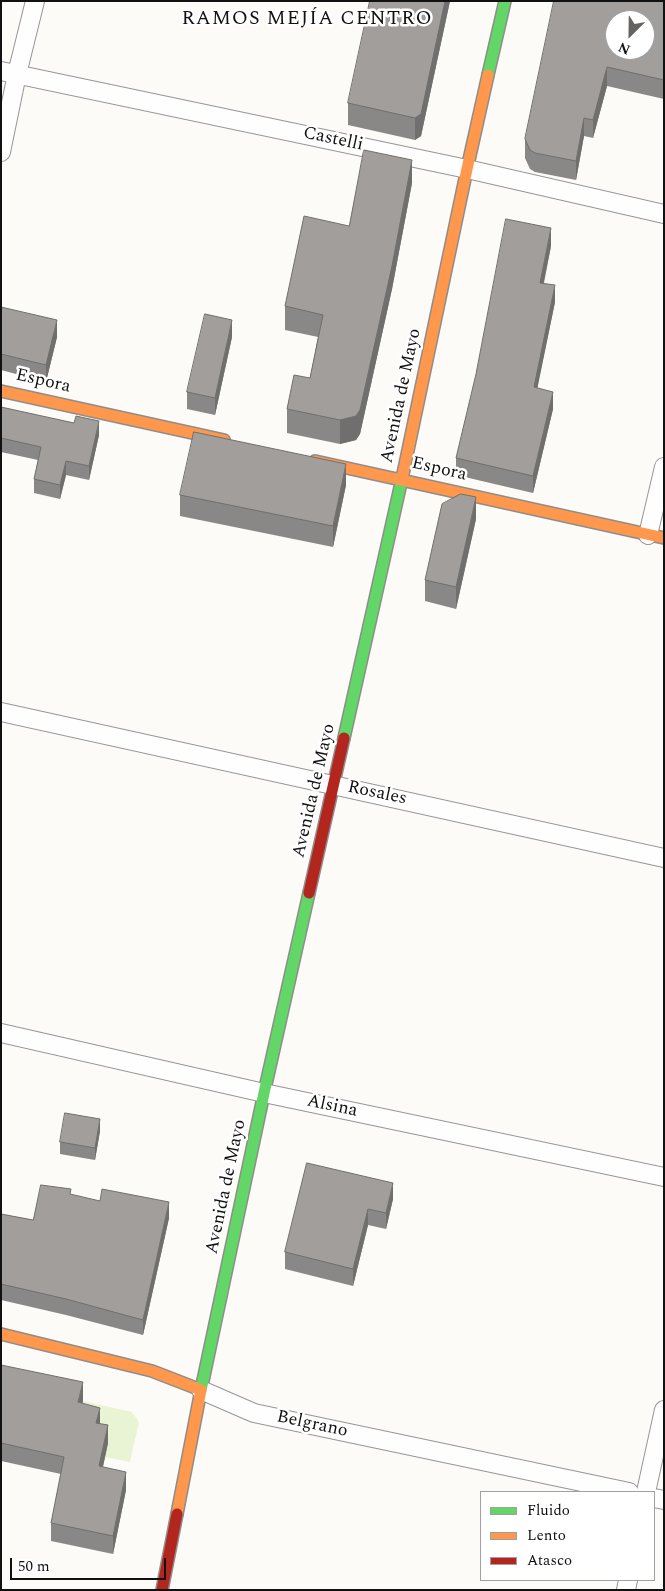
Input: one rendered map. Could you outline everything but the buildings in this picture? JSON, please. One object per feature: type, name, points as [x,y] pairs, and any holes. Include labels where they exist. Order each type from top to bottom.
[{"type":"main road","name":"Avenida de Mayo","points":[[162,1590],[201,1390],[264,1092],[335,785],[402,480],[467,169],[505,1]]},
{"type":"main road","name":"Espora","points":[[1,391],[230,442]]},
{"type":"main road","name":"Espora","points":[[307,459],[656,536]]},
{"type":"main road","name":"Belgrano","points":[[1,1334],[152,1371],[201,1390]]},
{"type":"street","points":[[1,152],[9,73],[35,1]]},
{"type":"street","name":"Castelli","points":[[9,73],[467,169],[664,214]]},
{"type":"street","points":[[656,536],[664,466]]},
{"type":"street","name":"Rosales","points":[[1,712],[664,858]]},
{"type":"street","name":"Alsina","points":[[1,1033],[264,1092],[664,1177]]},
{"type":"street","name":"Belgrano","points":[[201,1390],[254,1413],[624,1491]]},
{"type":"street","points":[[646,1491],[664,1410]]},
{"type":"green space","points":[[83,1401],[132,1412],[139,1422],[130,1462],[105,1457],[78,1421]]},
{"type":"traffic: fast","points":[[488,75],[505,1]]},
{"type":"traffic: fast","points":[[344,738],[403,474]]},
{"type":"traffic: fast","points":[[201,1390],[264,1093],[309,893]]},
{"type":"traffic: slow","points":[[403,474],[488,75]]},
{"type":"traffic: slow","points":[[1,391],[224,440]]},
{"type":"traffic: slow","points":[[315,461],[664,538]]},
{"type":"traffic: slow","points":[[1,1334],[152,1371],[201,1390],[177,1514]]},
{"type":"traffic: jam","points":[[309,893],[344,738]]},
{"type":"traffic: jam","points":[[162,1590],[177,1514]]},
{"type":"district","name":"RAMOS MEJÍA CENTRO","points":[[307,20]]}]
